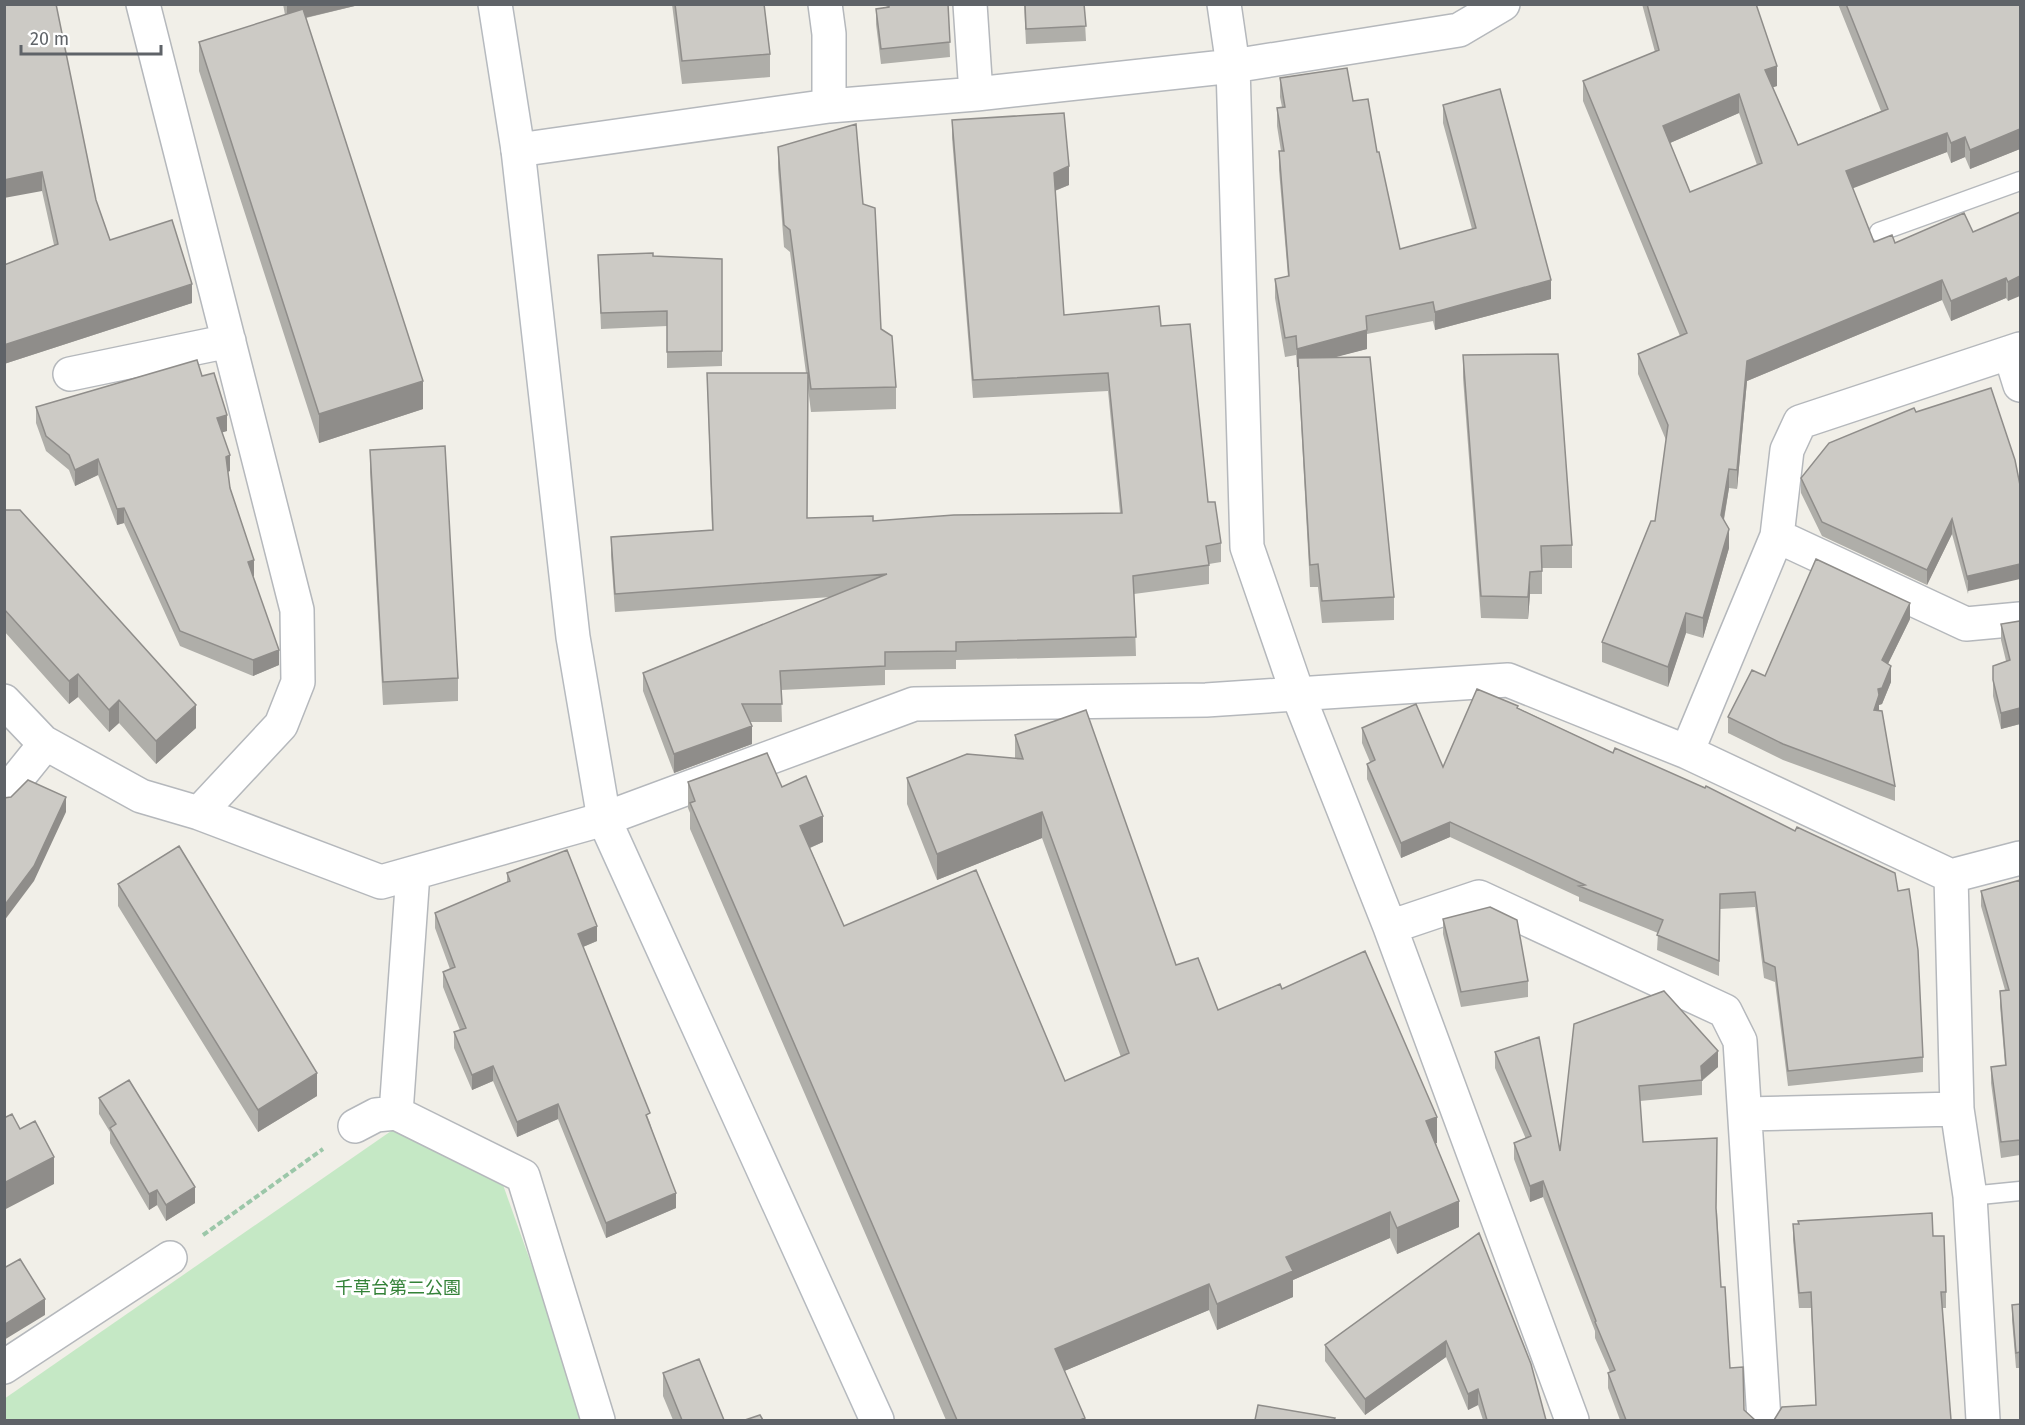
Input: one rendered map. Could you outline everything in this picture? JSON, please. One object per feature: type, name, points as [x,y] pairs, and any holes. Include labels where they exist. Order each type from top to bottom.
[{"type":"street","points":[[143,4],[297,610],[298,682],[281,725],[199,813]]},
{"type":"street","points":[[495,4],[518,150],[573,637],[604,819],[877,1420]]},
{"type":"street","points":[[825,4],[829,34],[829,106]]},
{"type":"street","points":[[970,4],[976,94]]},
{"type":"street","points":[[1224,4],[1233,66],[1247,548],[1297,692],[1389,927],[1572,1420]]},
{"type":"street","points":[[518,150],[829,106],[976,94],[1233,66],[1459,30],[1503,4]]},
{"type":"street","points":[[70,374],[229,341]]},
{"type":"street","points":[[1687,752],[1777,536],[1787,450],[1800,422],[2015,351],[2020,385]]},
{"type":"street","points":[[1777,536],[1965,624],[2020,619]]},
{"type":"street","points":[[4,701],[45,744],[141,796],[199,813],[381,882],[604,819],[914,704],[1206,700],[1297,692],[1508,680],[1687,752],[1951,876],[2020,858]]},
{"type":"street","points":[[4,795],[45,744]]},
{"type":"street","points":[[396,1113],[413,873]]},
{"type":"street","points":[[1951,876],[1956,1109],[1970,1196],[1983,1420]]},
{"type":"street","points":[[1389,927],[1479,897],[1725,1011],[1740,1041],[1764,1420]]},
{"type":"street","points":[[1745,1113],[1956,1109]]},
{"type":"street","points":[[355,1126],[376,1114],[396,1113],[523,1176],[598,1420]]},
{"type":"street","points":[[4,1367],[170,1258]]},
{"type":"lane","points":[[1879,232],[2020,181]]},
{"type":"lane","points":[[1970,1196],[2020,1191]]},
{"type":"path","points":[[170,1258],[355,1126]]},
{"type":"green space","name":"千草台第二公園","points":[[394,1129],[502,1182],[587,1420],[5,1420],[4,1399]]},
{"type":"building","points":[[4,4],[56,4],[96,200],[110,240],[172,220],[192,284],[4,345],[4,265],[58,244],[42,172],[4,180]]},
{"type":"building","points":[[675,4],[764,4],[770,54],[682,61]]},
{"type":"building","points":[[889,4],[948,4],[950,42],[881,49],[876,9],[889,7]]},
{"type":"building","points":[[1025,4],[1084,4],[1086,26],[1026,29]]},
{"type":"building","points":[[1647,4],[1756,4],[1777,66],[1765,70],[1798,145],[1888,109],[1846,4],[2020,4],[2020,129],[1970,150],[1965,137],[1951,143],[1947,133],[1846,171],[1874,242],[1892,235],[1895,243],[1964,213],[1973,232],[2020,212],[2020,276],[2008,282],[2006,278],[1951,301],[1942,280],[1747,361],[1737,470],[1729,469],[1721,515],[1729,529],[1703,618],[1686,613],[1668,667],[1602,642],[1651,521],[1655,521],[1668,425],[1638,354],[1687,333],[1583,81],[1659,50]],"holes":[[[1739,94],[1762,163],[1690,192],[1663,126]]]},
{"type":"building","points":[[303,9],[423,381],[319,414],[199,42]]},
{"type":"building","points":[[1347,68],[1353,101],[1368,99],[1377,152],[1379,152],[1400,249],[1476,228],[1443,105],[1500,89],[1551,280],[1435,312],[1433,302],[1366,316],[1367,330],[1297,349],[1296,336],[1285,338],[1275,279],[1289,276],[1279,151],[1284,151],[1277,108],[1285,107],[1280,78]]},
{"type":"building","points":[[1064,113],[1069,166],[1054,173],[1064,315],[1159,306],[1161,326],[1190,324],[1208,502],[1215,502],[1221,543],[1206,546],[1209,565],[1133,576],[1136,637],[956,642],[956,651],[885,652],[885,666],[780,671],[782,704],[742,704],[752,726],[674,754],[643,673],[887,574],[615,594],[611,537],[713,530],[707,373],[808,373],[807,518],[873,516],[873,521],[954,515],[1122,513],[1108,373],[973,380],[952,120]]},
{"type":"building","points":[[856,124],[863,204],[875,208],[881,329],[892,336],[896,387],[811,389],[790,230],[784,225],[778,147]]},
{"type":"building","points":[[653,253],[653,256],[722,259],[722,351],[667,352],[667,311],[601,313],[598,255]]},
{"type":"building","points":[[1558,354],[1572,545],[1541,546],[1542,571],[1530,572],[1528,597],[1481,596],[1463,355]]},
{"type":"building","points":[[1370,357],[1394,597],[1322,601],[1318,564],[1310,565],[1298,358]]},
{"type":"building","points":[[197,360],[202,376],[214,373],[227,415],[217,418],[230,455],[226,457],[230,488],[254,560],[248,562],[279,650],[253,660],[180,631],[124,508],[117,509],[98,459],[75,470],[69,455],[46,436],[36,407]]},
{"type":"building","points":[[1991,388],[2015,460],[2020,485],[2020,564],[1968,576],[1968,580],[1952,519],[1927,570],[1822,522],[1801,478],[1829,443],[1914,408],[1916,412]]},
{"type":"building","points":[[445,446],[458,678],[383,682],[370,450]]},
{"type":"building","points":[[5,510],[20,510],[196,705],[156,741],[119,700],[109,710],[78,674],[69,681],[4,609]]},
{"type":"building","points":[[1816,559],[1910,603],[1882,660],[1891,666],[1882,688],[1878,689],[1879,695],[1874,710],[1882,711],[1895,786],[1783,744],[1728,717],[1752,670],[1765,676]]},
{"type":"building","points":[[2020,621],[2020,708],[2001,713],[1993,680],[1993,666],[2010,660],[2001,624]]},
{"type":"building","points":[[1477,689],[1518,706],[1517,708],[1613,753],[1615,748],[1705,788],[1706,786],[1795,831],[1797,827],[1895,873],[1898,891],[1909,889],[1918,950],[1923,1057],[1788,1071],[1775,967],[1764,962],[1755,892],[1720,894],[1719,961],[1657,935],[1663,920],[1579,886],[1585,885],[1450,822],[1401,843],[1367,764],[1375,760],[1362,728],[1416,704],[1443,767]]},
{"type":"building","points":[[1086,710],[1176,965],[1198,958],[1218,1010],[1280,984],[1282,989],[1365,951],[1437,1117],[1426,1121],[1459,1201],[1397,1228],[1390,1212],[1286,1257],[1293,1271],[1217,1304],[1209,1284],[1055,1349],[1085,1418],[1080,1420],[957,1420],[690,803],[695,801],[688,782],[767,753],[782,787],[806,776],[823,816],[800,826],[844,926],[976,870],[1065,1081],[1129,1053],[1042,812],[937,854],[907,778],[967,754],[1023,759],[1015,735]]},
{"type":"building","points":[[28,780],[66,797],[34,866],[4,906],[4,798],[11,797]]},
{"type":"building","points":[[179,846],[317,1073],[258,1110],[118,884]]},
{"type":"building","points":[[567,850],[597,926],[578,934],[650,1113],[646,1115],[676,1193],[606,1223],[558,1104],[517,1122],[493,1066],[472,1075],[454,1032],[466,1028],[443,972],[455,967],[435,913],[510,881],[507,873]]},
{"type":"building","points":[[2020,880],[2020,1140],[2001,1142],[1991,1067],[2006,1065],[2000,991],[2009,990],[1981,891]]},
{"type":"building","points":[[1490,907],[1517,920],[1528,981],[1461,992],[1443,919]]},
{"type":"building","points":[[1664,991],[1718,1051],[1701,1066],[1702,1080],[1639,1086],[1643,1142],[1717,1138],[1716,1208],[1721,1287],[1725,1287],[1730,1368],[1743,1367],[1744,1410],[1755,1420],[1626,1420],[1608,1373],[1615,1370],[1543,1181],[1530,1186],[1514,1143],[1531,1136],[1495,1052],[1539,1037],[1560,1151],[1574,1024]]},
{"type":"building","points":[[129,1080],[195,1187],[166,1205],[157,1190],[149,1194],[110,1128],[116,1124],[99,1098]]},
{"type":"building","points":[[12,1114],[20,1129],[35,1121],[54,1157],[4,1183],[4,1118]]},
{"type":"building","points":[[1932,1213],[1933,1236],[1944,1236],[1946,1292],[1941,1292],[1951,1420],[1774,1420],[1782,1407],[1816,1405],[1811,1292],[1799,1293],[1793,1224],[1799,1224],[1798,1221]]},
{"type":"building","points":[[1479,1233],[1531,1364],[1546,1420],[1487,1420],[1478,1389],[1468,1394],[1446,1341],[1365,1399],[1325,1345]]},
{"type":"building","points":[[20,1259],[45,1299],[4,1325],[4,1268]]},
{"type":"building","points":[[2020,1304],[2020,1352],[2016,1353],[2012,1305]]},
{"type":"building","points":[[699,1359],[724,1420],[682,1420],[663,1373]]},
{"type":"building","points":[[1258,1405],[1335,1418],[1334,1420],[1255,1420]]},
{"type":"building","points":[[760,1415],[763,1420],[745,1420]]}]
